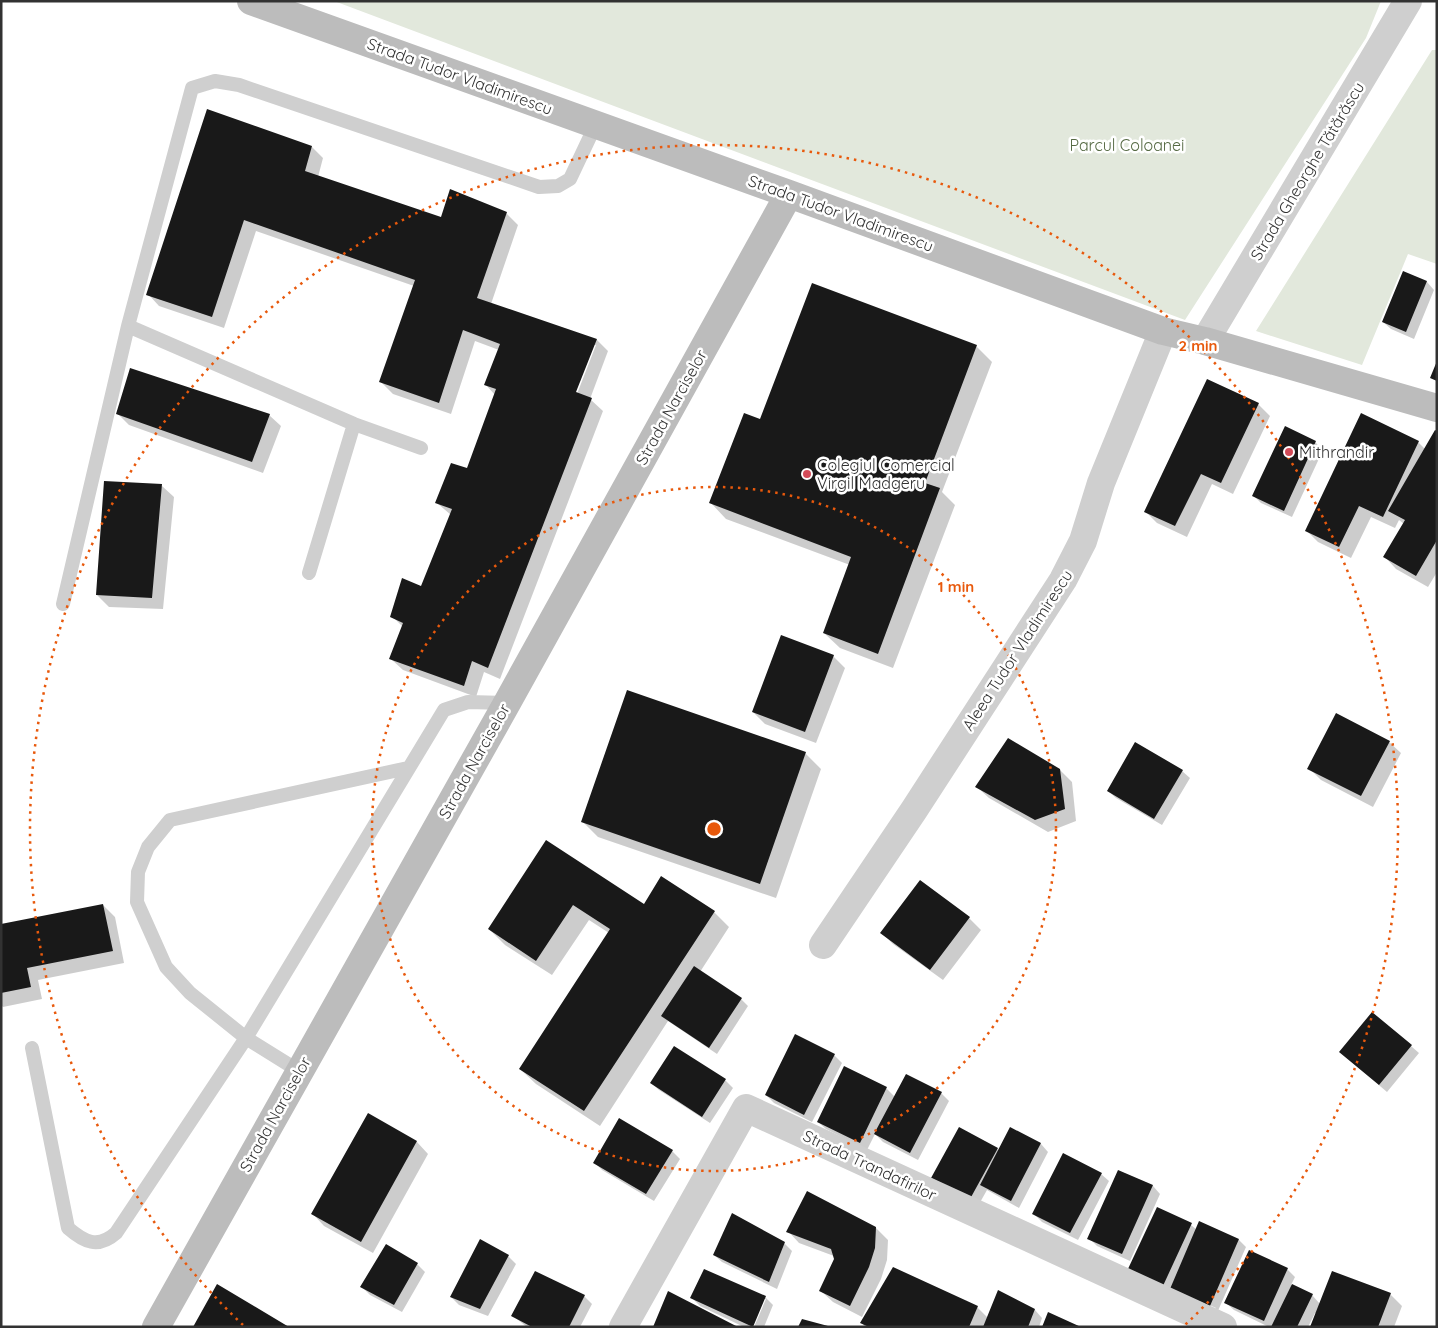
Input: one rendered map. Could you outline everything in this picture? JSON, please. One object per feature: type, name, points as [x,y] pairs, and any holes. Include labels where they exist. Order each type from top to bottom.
[{"type":"main road","name":"Strada Tudor Vladimirescu","points":[[251,1],[596,124],[1163,331],[1205,341],[1437,408]]},
{"type":"main road","name":"Strada Narciselor","points":[[156,1327],[507,703],[789,194]]},
{"type":"street","name":"Strada Gheorghe Tătărăscu","points":[[1205,341],[1408,1]]},
{"type":"street","name":"Aleea Tudor Vladimirescu","points":[[823,945],[920,801],[1063,580],[1083,542],[1101,482],[1163,331]]},
{"type":"street","name":"Strada Trandafirilor","points":[[623,1327],[746,1108],[1223,1327]]},
{"type":"lane","points":[[63,604],[128,326],[192,88],[215,81],[239,85],[539,187],[558,186],[570,179],[596,124]]},
{"type":"lane","points":[[128,326],[354,424],[422,448]]},
{"type":"lane","points":[[309,573],[354,424]]},
{"type":"lane","points":[[32,1048],[68,1228],[80,1238],[93,1242],[108,1240],[116,1232],[246,1038],[444,710],[468,702],[507,703]]},
{"type":"lane","points":[[299,1071],[246,1038],[190,993],[166,967],[137,902],[138,872],[148,847],[170,820],[408,768]]},
{"type":"green space","name":"Parcul Coloanei","points":[[334,1],[1381,1],[1366,38],[1185,320]]},
{"type":"green space","points":[[1432,50],[1437,50],[1437,264],[1408,254],[1362,365],[1256,331]]},
{"type":"building","points":[[207,109],[312,146],[305,171],[441,217],[450,189],[507,212],[477,298],[597,339],[576,392],[592,398],[488,668],[472,661],[464,686],[389,659],[403,623],[390,617],[402,578],[421,586],[452,509],[435,503],[451,463],[467,468],[496,389],[484,385],[500,344],[463,330],[439,403],[379,382],[415,280],[244,220],[212,317],[146,295]]},
{"type":"building","points":[[1403,271],[1427,281],[1406,332],[1382,322]]},
{"type":"building","points":[[812,283],[977,345],[925,483],[940,488],[878,654],[823,633],[851,557],[709,503],[744,413],[760,419]]},
{"type":"building","points":[[1437,361],[1437,381],[1430,378]]},
{"type":"building","points":[[130,368],[270,414],[252,462],[116,414]]},
{"type":"building","points":[[1207,379],[1259,403],[1221,483],[1201,474],[1175,526],[1144,512]]},
{"type":"building","points":[[1361,413],[1419,441],[1383,517],[1359,506],[1339,547],[1305,531]]},
{"type":"building","points":[[1285,426],[1316,441],[1284,511],[1252,496]]},
{"type":"building","points":[[1435,430],[1437,431],[1437,540],[1416,576],[1383,557],[1405,520],[1388,511]]},
{"type":"building","points":[[104,481],[162,484],[152,598],[96,595]]},
{"type":"building","points":[[781,635],[834,655],[805,732],[752,712]]},
{"type":"building","points":[[627,690],[806,752],[760,884],[581,822]]},
{"type":"building","points":[[1336,713],[1390,741],[1361,796],[1307,769]]},
{"type":"building","points":[[1008,738],[1060,769],[1065,809],[1035,820],[975,787]]},
{"type":"building","points":[[1135,742],[1183,770],[1154,819],[1107,791]]},
{"type":"building","points":[[546,840],[644,904],[661,876],[715,911],[584,1111],[519,1069],[610,929],[573,905],[536,961],[488,929]]},
{"type":"building","points":[[920,880],[970,917],[930,970],[880,933]]},
{"type":"building","points":[[103,904],[113,951],[27,968],[31,987],[1,993],[1,924]]},
{"type":"building","points":[[694,966],[742,998],[709,1048],[661,1016]]},
{"type":"building","points":[[1372,1012],[1412,1045],[1379,1085],[1339,1052]]},
{"type":"building","points":[[795,1034],[835,1054],[804,1115],[765,1095]]},
{"type":"building","points":[[674,1046],[726,1079],[702,1117],[650,1083]]},
{"type":"building","points":[[844,1066],[887,1087],[860,1143],[817,1122]]},
{"type":"building","points":[[906,1074],[942,1092],[910,1153],[874,1134]]},
{"type":"building","points":[[368,1113],[417,1141],[361,1242],[311,1214]]},
{"type":"building","points":[[619,1118],[673,1150],[646,1194],[593,1163]]},
{"type":"building","points":[[959,1127],[998,1148],[970,1199],[931,1178]]},
{"type":"building","points":[[1010,1127],[1041,1143],[1011,1201],[980,1185]]},
{"type":"building","points":[[1063,1153],[1102,1173],[1070,1233],[1032,1214]]},
{"type":"building","points":[[1118,1170],[1153,1185],[1122,1254],[1087,1239]]},
{"type":"building","points":[[807,1191],[876,1227],[875,1248],[869,1267],[850,1306],[819,1291],[834,1259],[831,1249],[786,1232]]},
{"type":"building","points":[[1157,1207],[1192,1223],[1162,1288],[1127,1271]]},
{"type":"building","points":[[732,1213],[785,1242],[769,1282],[713,1255]]},
{"type":"building","points":[[1199,1221],[1239,1239],[1210,1306],[1170,1289]]},
{"type":"building","points":[[480,1239],[509,1255],[480,1309],[450,1297]]},
{"type":"building","points":[[386,1244],[418,1263],[394,1305],[360,1287]]},
{"type":"building","points":[[1249,1250],[1288,1268],[1264,1321],[1224,1303]]},
{"type":"building","points":[[893,1267],[978,1306],[969,1327],[869,1327],[860,1323]]},
{"type":"building","points":[[704,1269],[766,1296],[753,1327],[690,1298]]},
{"type":"building","points":[[535,1271],[585,1295],[569,1327],[532,1327],[511,1316]]},
{"type":"building","points":[[1332,1271],[1391,1293],[1378,1327],[1310,1327]]},
{"type":"building","points":[[217,1284],[289,1327],[193,1327]]},
{"type":"building","points":[[1292,1284],[1313,1294],[1297,1327],[1271,1327]]},
{"type":"building","points":[[998,1290],[1035,1309],[1028,1327],[983,1327]]},
{"type":"building","points":[[668,1291],[738,1327],[653,1327]]},
{"type":"building","points":[[1048,1312],[1081,1327],[1042,1327]]},
{"type":"building","points":[[802,1319],[828,1326],[798,1327]]},
{"type":"place","name":"Mithrandir","points":[[1289,452]]},
{"type":"place","name":"Colegiul Comercial Virgil Madgeru","points":[[807,474]]}]
